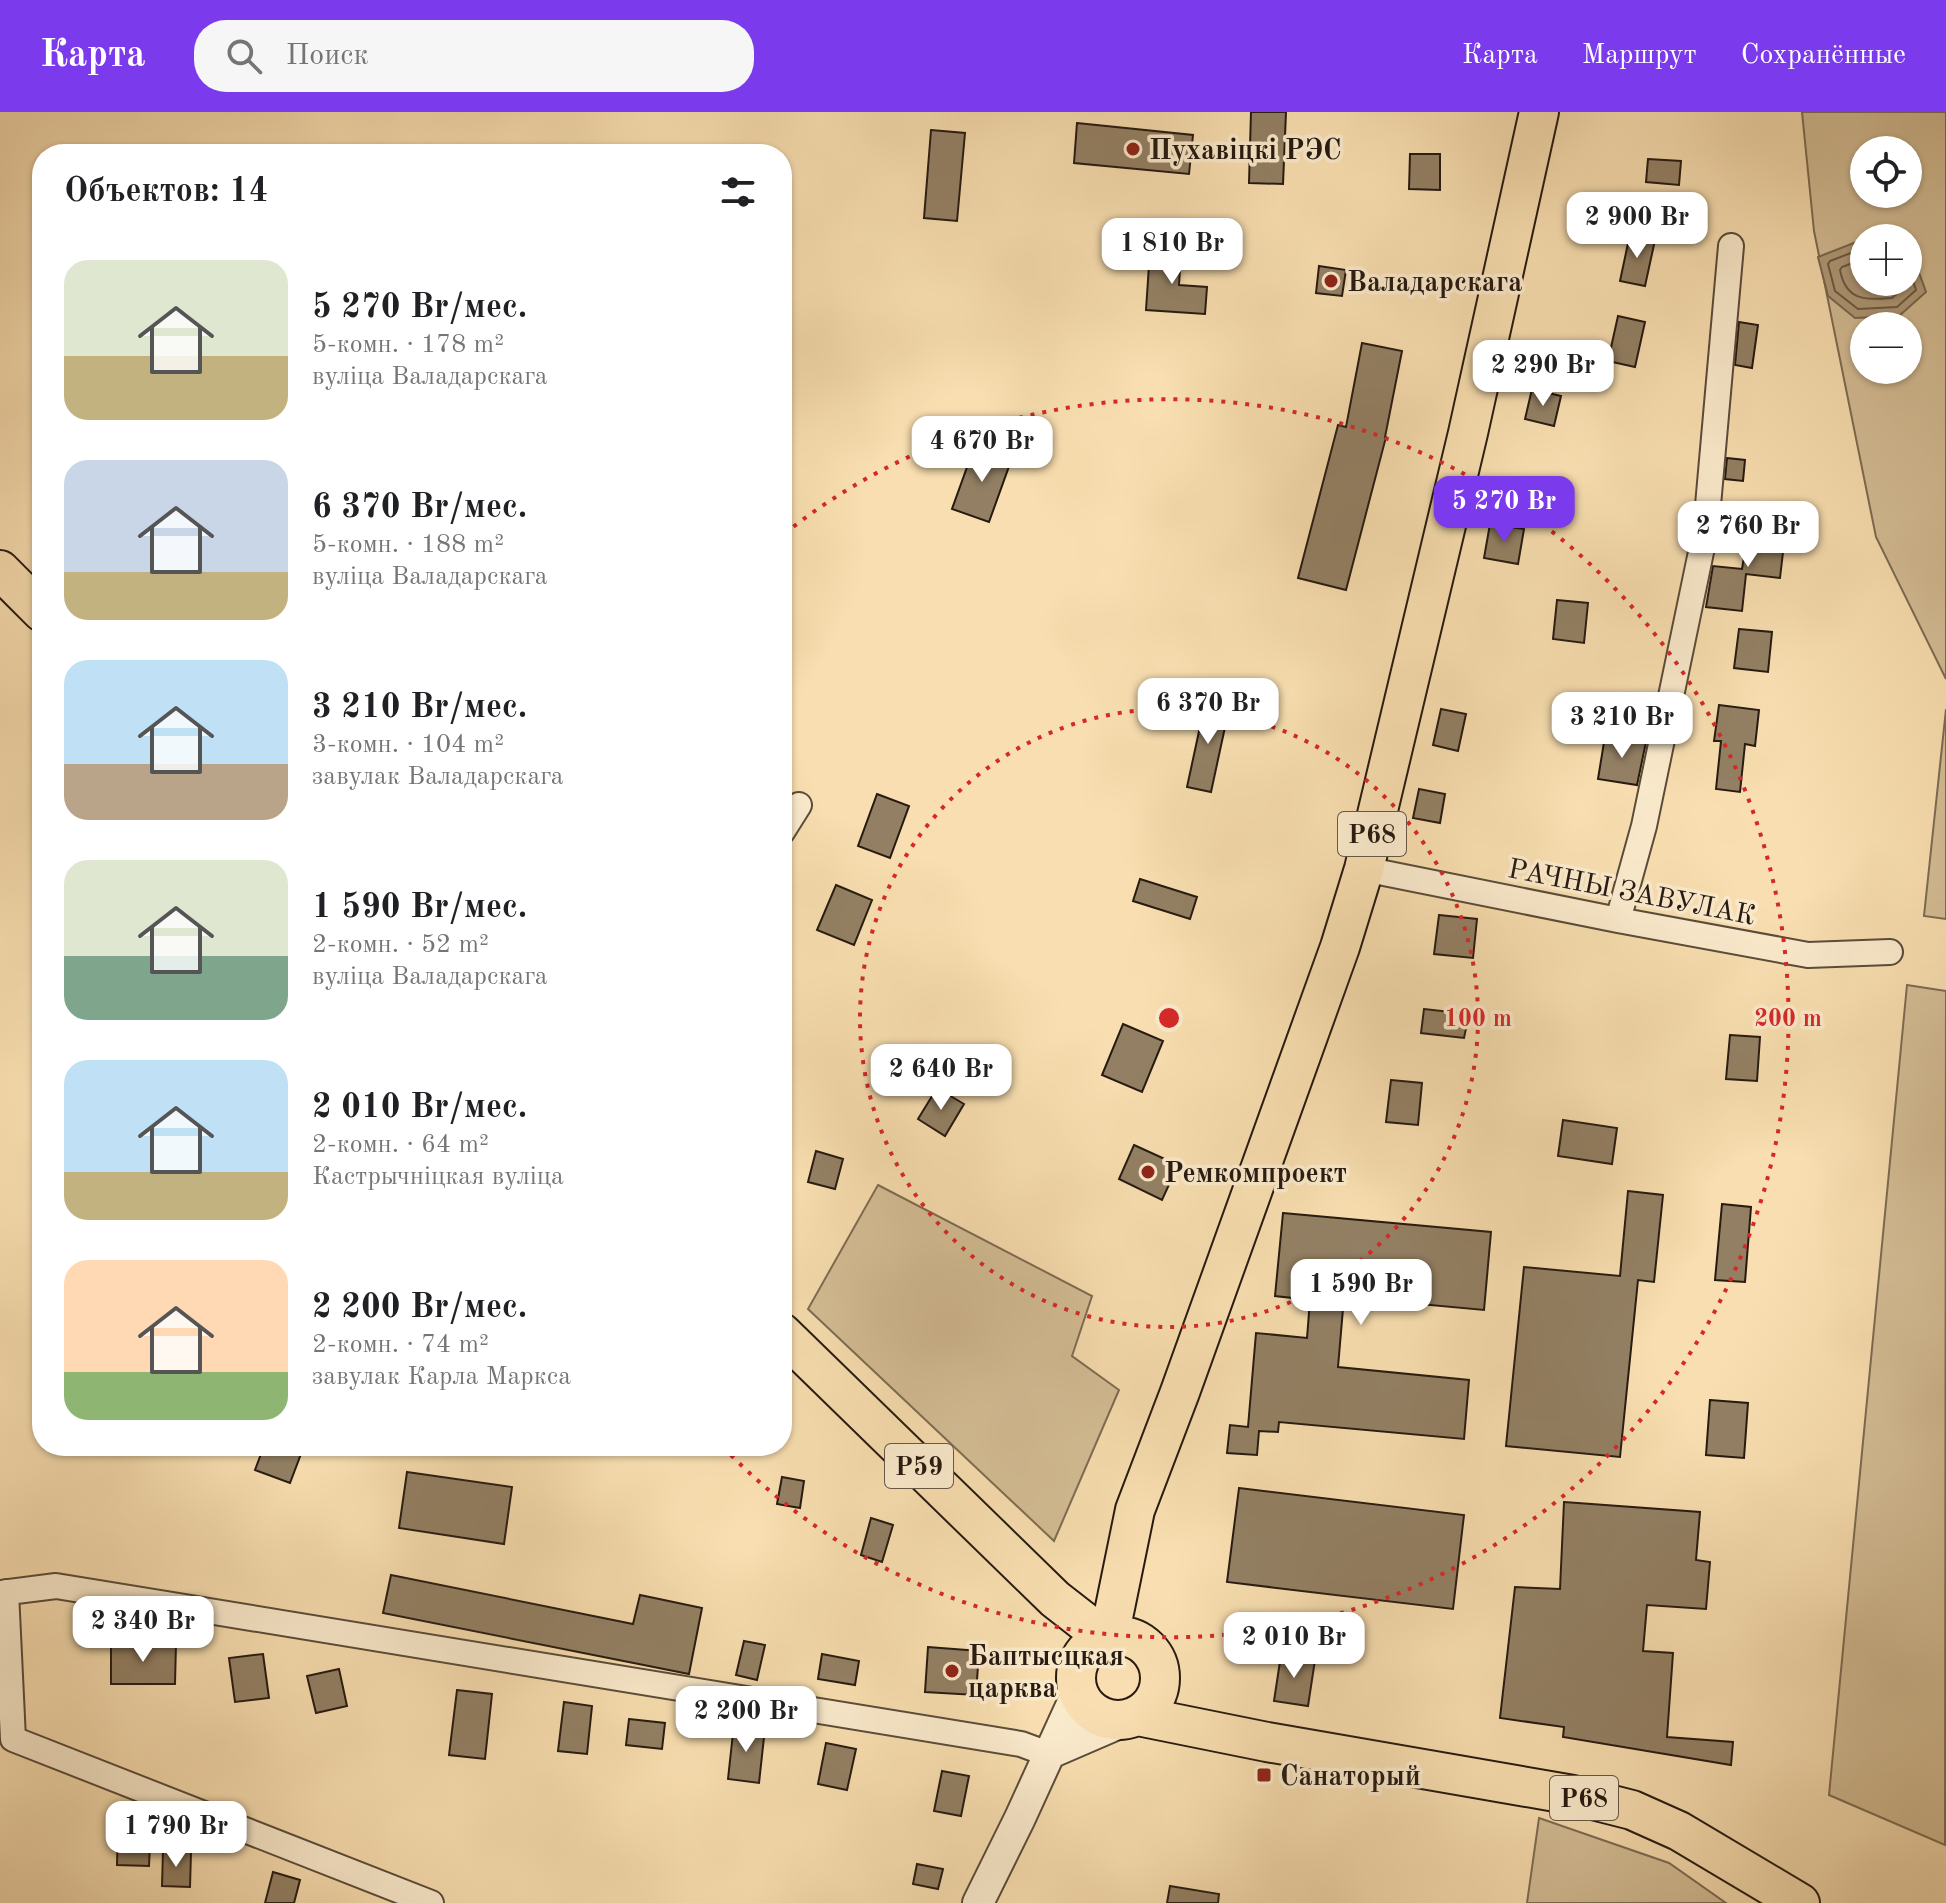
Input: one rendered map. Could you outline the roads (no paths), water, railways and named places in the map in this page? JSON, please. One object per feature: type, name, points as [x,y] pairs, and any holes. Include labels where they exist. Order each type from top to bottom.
[{"type":"main road","name":"Р68","points":[[1539,112],[1468,433],[1364,869],[1340,947],[1135,1510],[1130,1533],[1130,1600],[1103,1653],[1089,1709],[1118,1721],[1133,1717],[1573,1795],[1632,1810],[1679,1831],[1800,1903]]},
{"type":"main road","points":[[0,570],[32,602]]},
{"type":"main road","name":"Р59","points":[[792,1343],[1055,1599],[1103,1653]]},
{"type":"main road","name":"Р68","points":[[1103,1653],[1155,1657],[1160,1676],[1172,1694],[1191,1712],[1225,1734]]},
{"type":"main road","points":[[1133,1717],[1155,1699],[1160,1676]]},
{"type":"street","points":[[1618,920],[1644,826],[1706,528],[1731,246]]},
{"type":"street","points":[[792,816],[799,805]]},
{"type":"street","name":"РАЧНЫ ЗАВУЛАК","points":[[1364,869],[1808,955],[1890,952]]},
{"type":"street","points":[[431,1903],[13,1739],[3,1593],[56,1586],[1021,1744],[1048,1754],[1133,1717]]},
{"type":"street","points":[[978,1903],[1048,1754],[1103,1653]]},
{"type":"water","points":[[1850,244],[1850,296],[1922,296],[1904,312],[1850,314],[1828,296],[1818,257]]},
{"type":"place","name":"Пухавіцкі РЭС","points":[[1133,149]]},
{"type":"place","name":"Валадарскага","points":[[1331,281]]},
{"type":"place","name":"Ремкомпроект","points":[[1148,1172]]},
{"type":"place","name":"Баптысцкая царква","points":[[952,1671]]},
{"type":"place","name":"Санаторый","points":[[1264,1775]]}]
